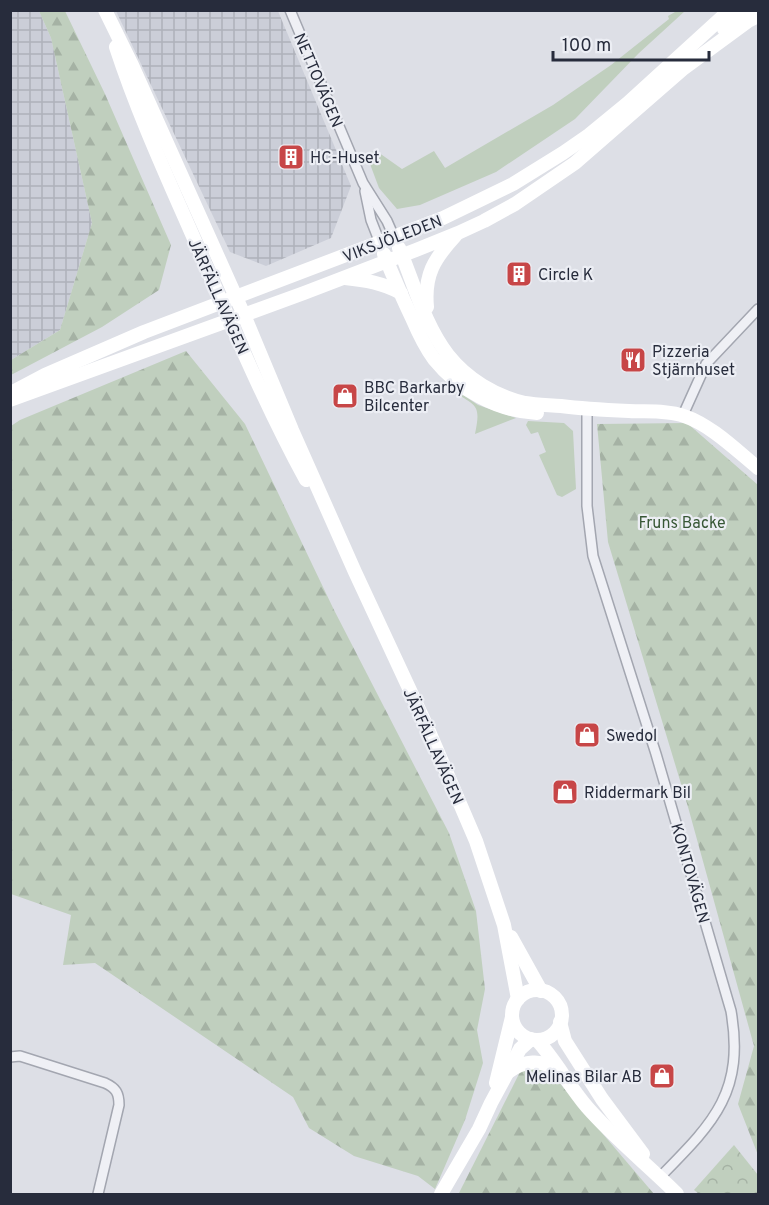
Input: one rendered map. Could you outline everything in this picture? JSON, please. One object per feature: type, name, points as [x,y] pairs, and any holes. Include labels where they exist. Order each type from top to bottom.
[{"type":"street","name":"JÄRFÄLLAVÄGEN","points":[[104,10],[132,65],[236,297],[292,430],[428,729],[476,841],[504,925],[518,999]]},
{"type":"street","name":"JÄRFÄLLAVÄGEN","points":[[104,10],[134,100],[281,435],[355,572]]},
{"type":"street","name":"NETTOVÄGEN","points":[[290,10],[363,183],[387,221],[394,237]]},
{"type":"street","name":"VIKSJÖLEDEN","points":[[10,393],[91,354],[380,243],[480,201],[521,179],[589,135],[628,103],[730,10]]},
{"type":"street","name":"VIKSJÖLEDEN","points":[[684,68],[733,20],[747,10]]},
{"type":"street","name":"VIKSJÖLEDEN","points":[[10,400],[387,261],[458,233],[515,204],[574,163],[684,68],[748,21],[759,16]]},
{"type":"street","name":"NETTOVÄGEN","points":[[363,183],[371,220],[380,243]]},
{"type":"street","points":[[430,324],[426,293],[429,272],[440,253],[458,233]]},
{"type":"street","points":[[394,237],[440,345],[460,369],[477,382],[495,393],[524,403],[587,410],[683,415],[706,426],[759,468]]},
{"type":"street","points":[[380,243],[400,293],[425,345],[434,359],[454,378],[476,395],[512,410],[560,415],[587,410]]},
{"type":"street","points":[[342,278],[378,283],[400,293]]},
{"type":"street","points":[[683,415],[706,364],[759,309]]},
{"type":"street","name":"KONTOVÄGEN","points":[[587,410],[587,506],[593,556],[656,754],[735,1030],[733,1067],[724,1099],[706,1128],[660,1177]]},
{"type":"street","name":"JÄRFÄLLAVÄGEN","points":[[504,925],[541,991]]},
{"type":"street","points":[[491,1102],[514,1004],[528,992],[548,993],[558,1002],[561,1009],[560,1022],[565,1041],[602,1100],[660,1177]]},
{"type":"street","points":[[512,1016],[520,1033],[534,1040],[547,1051],[587,1106],[629,1150],[677,1194]]},
{"type":"street","points":[[441,1194],[479,1129],[520,1048],[554,1033],[560,1022]]},
{"type":"street","points":[[10,1057],[20,1056],[105,1083],[118,1093],[119,1105],[98,1194]]},
{"type":"street","points":[[508,1072],[526,1063],[544,1063],[554,1067],[566,1077]]},
{"type":"shaded area","points":[[11,11],[39,11],[51,38],[92,223],[60,330],[11,360]]},
{"type":"shaded area","points":[[116,11],[278,11],[351,186],[331,238],[266,266],[230,252]]},
{"type":"green space","points":[[39,11],[65,11],[105,94],[171,245],[159,290],[102,327],[11,375],[11,360],[60,330],[92,223],[51,38]]},
{"type":"green space","points":[[674,11],[685,11],[639,53],[575,119],[496,172],[420,205],[397,209],[379,188],[367,156],[375,150],[402,169],[434,151],[445,168],[553,105],[611,65],[669,19],[668,16]]},
{"type":"green space","points":[[186,351],[245,424],[334,610],[449,833],[476,911],[485,989],[477,1030],[483,1063],[465,1120],[435,1189],[418,1176],[354,1156],[309,1128],[293,1097],[95,963],[63,965],[71,915],[11,894],[11,426],[20,420]]},
{"type":"green space","points":[[454,389],[478,405],[516,418],[475,434],[477,411],[472,404],[453,391]]},
{"type":"green space","points":[[528,421],[564,423],[573,431],[576,489],[562,497],[557,495],[539,455],[546,452],[538,432],[531,434],[526,425]]},
{"type":"green space","name":"Fruns Backe","points":[[687,423],[758,485],[758,1155],[738,1104],[754,1046],[688,807],[608,542],[597,424]]},
{"type":"green space","points":[[532,1068],[551,1073],[654,1194],[459,1193],[521,1070]]},
{"type":"green space","points":[[734,1145],[758,1175],[758,1194],[699,1194],[694,1190]]},
{"type":"place","name":"HC-Huset","points":[[291,157]]},
{"type":"place","name":"Circle K","points":[[519,274]]},
{"type":"place","name":"Pizzeria Stjärnhuset","points":[[633,360]]},
{"type":"place","name":"BBC Barkarby Bilcenter","points":[[345,396]]},
{"type":"place","name":"Swedol","points":[[587,735]]},
{"type":"place","name":"Riddermark Bil","points":[[565,792]]},
{"type":"place","name":"Melinas Bilar AB","points":[[662,1076]]}]
